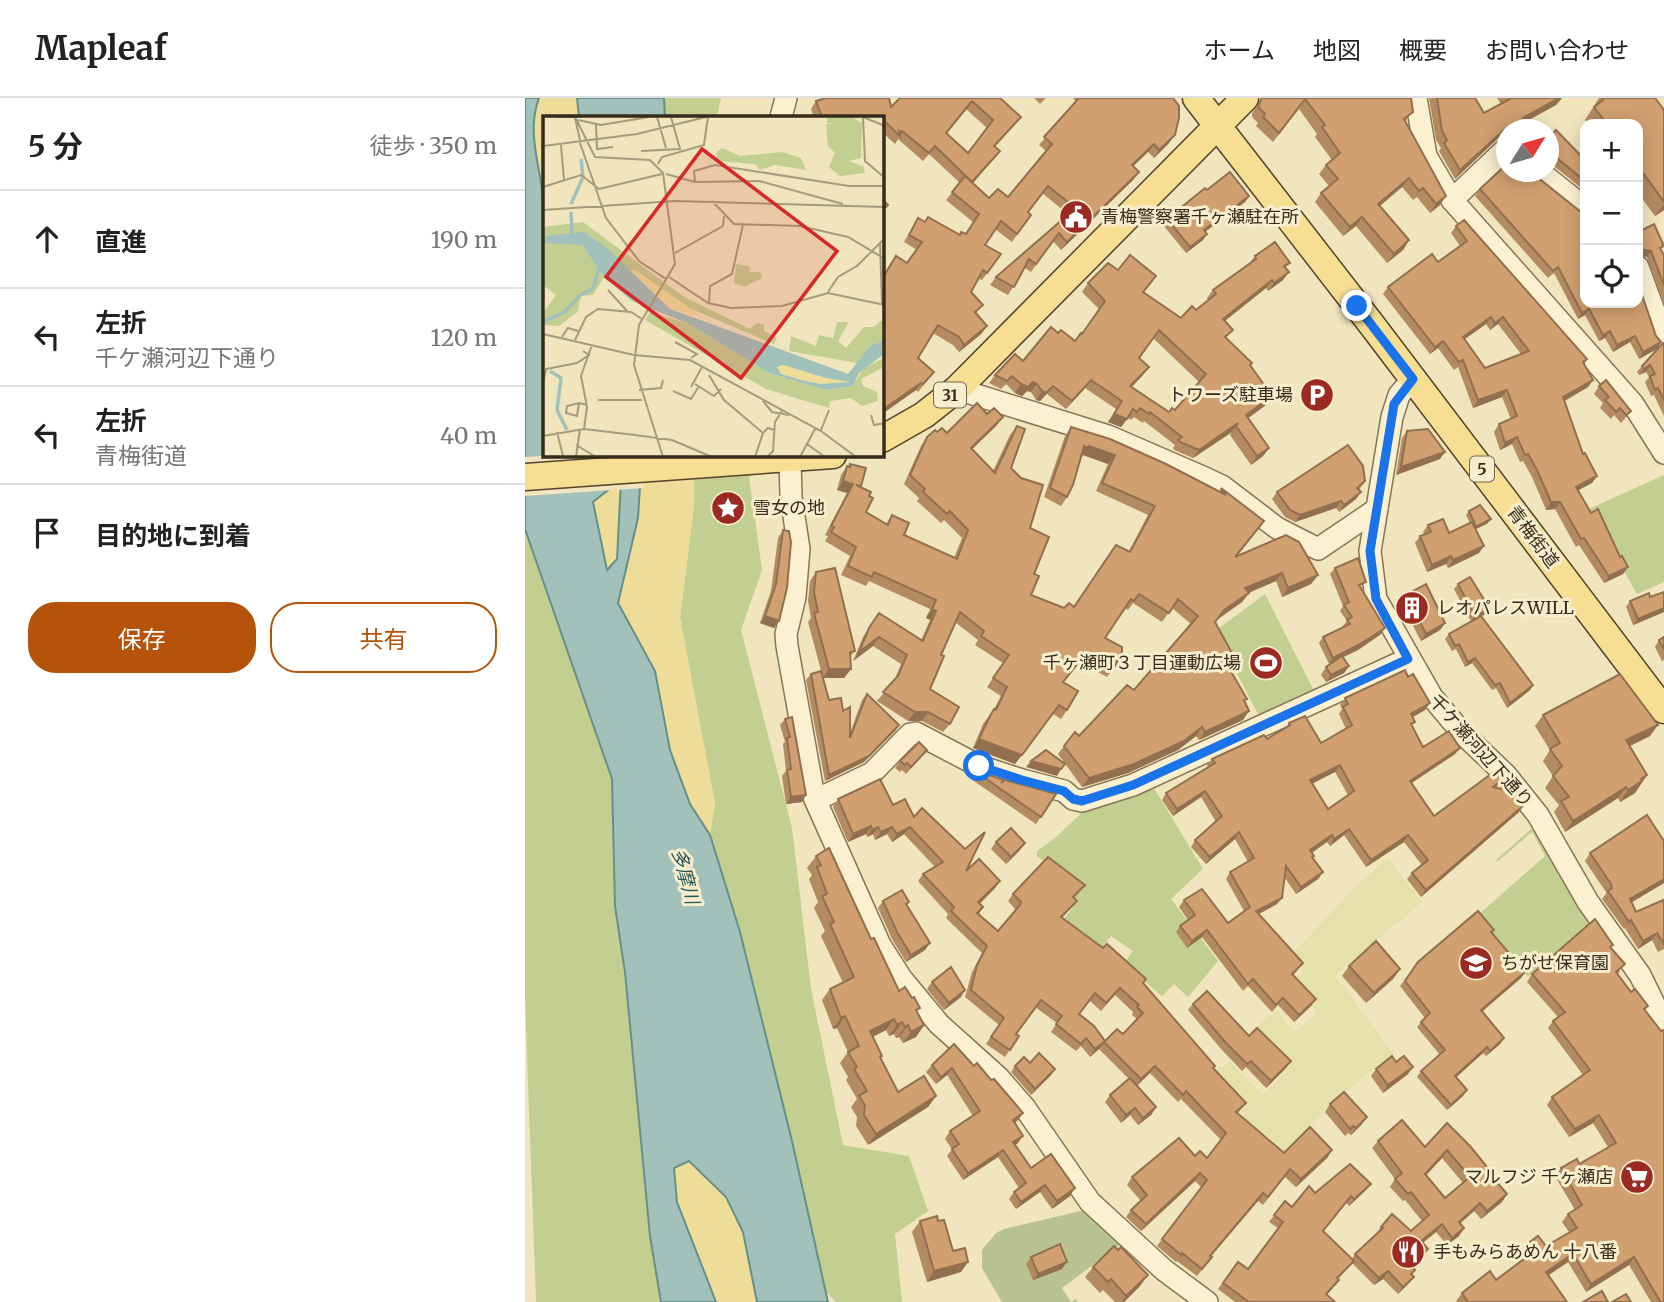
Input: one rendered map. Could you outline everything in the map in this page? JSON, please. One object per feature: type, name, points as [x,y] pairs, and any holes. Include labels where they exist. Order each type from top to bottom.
[{"type":"main road","name":"青梅街道","points":[[1196,98],[1664,710]]},
{"type":"main road","name":"31","points":[[884,438],[924,415],[957,389],[1245,98]]},
{"type":"main road","points":[[525,477],[802,457]]},
{"type":"street","points":[[781,116],[786,98]]},
{"type":"street","points":[[1416,98],[1426,156],[1452,200],[1626,395],[1664,453]]},
{"type":"street","points":[[1452,200],[1496,158]]},
{"type":"street","points":[[1552,182],[1580,204]]},
{"type":"street","points":[[1643,281],[1664,338]]},
{"type":"street","name":"千ケ瀬河辺下通り","points":[[1413,379],[1394,404],[1370,551],[1376,599],[1432,697],[1455,725],[1506,775],[1538,815],[1588,902],[1644,981],[1664,1024]]},
{"type":"street","points":[[957,389],[1108,436],[1201,476],[1222,486],[1277,528],[1318,549],[1377,509]]},
{"type":"street","points":[[770,459],[791,497],[799,549],[795,597],[786,634],[814,797],[880,945],[901,978],[939,1024],[998,1077],[1025,1108],[1090,1202],[1164,1270],[1207,1302]]},
{"type":"street","points":[[817,803],[820,798],[872,773],[910,734],[916,733],[979,766],[1064,791],[1073,799],[1082,801],[1133,785],[1408,659]]},
{"type":"shaded area","points":[[1388,858],[1422,902],[1335,975],[1393,1053],[1333,1102],[1279,1157],[1238,1122],[1245,1113],[1211,1077],[1230,1061],[1263,1095],[1290,1066],[1255,1028],[1277,1010],[1294,1032],[1317,1013],[1290,982],[1302,971],[1290,957],[1354,888]]},
{"type":"green space","points":[[664,98],[721,98],[717,116],[665,116]]},
{"type":"green space","points":[[693,457],[746,457],[762,570],[741,630],[792,828],[811,989],[843,1145],[909,1156],[928,1211],[895,1234],[902,1302],[836,1302],[825,1291],[792,1141],[740,932],[710,835],[715,804],[680,618],[694,505]]},
{"type":"green space","points":[[1664,475],[1664,582],[1637,594],[1589,509]]},
{"type":"green space","points":[[525,529],[612,779],[615,906],[625,972],[650,1236],[661,1302],[536,1302],[525,998]]},
{"type":"green space","name":"千ヶ瀬町３丁目運動広場","points":[[1265,594],[1316,695],[1259,716],[1215,631]]},
{"type":"green space","points":[[1152,785],[1203,869],[1171,899],[1218,961],[1188,997],[1174,984],[1162,996],[1124,964],[1133,951],[1111,936],[1098,953],[1058,927],[1073,907],[1057,893],[1067,879],[1037,856],[1037,851],[1086,809]]},
{"type":"green space","points":[[1531,829],[1538,830],[1594,923],[1528,977],[1476,917],[1545,856],[1532,832],[1497,862],[1496,860]]},
{"type":"green space","points":[[1089,1209],[1125,1241],[1062,1288],[1071,1302],[1002,1302],[982,1268],[982,1250],[996,1233],[1004,1229]]},
{"type":"sand","points":[[539,98],[577,98],[579,116],[543,116],[543,200],[534,138]]},
{"type":"sand","points":[[642,457],[693,457],[694,505],[680,618],[715,804],[710,835],[690,804],[670,750],[655,671],[617,603],[638,518]]},
{"type":"sand","points":[[621,480],[617,559],[607,570],[593,502]]},
{"type":"sand","points":[[689,1161],[726,1197],[743,1232],[757,1302],[716,1302],[677,1202],[674,1168]]},
{"type":"water","name":"多摩川","points":[[525,98],[539,98],[535,112],[534,140],[543,195],[543,457],[642,457],[638,518],[618,603],[655,671],[670,750],[690,804],[710,835],[740,932],[792,1141],[828,1302],[757,1302],[743,1232],[726,1197],[689,1161],[674,1168],[677,1202],[716,1302],[661,1302],[650,1236],[625,972],[615,906],[612,779],[525,529]],"holes":[[[621,480],[617,559],[607,570],[593,502]]]},
{"type":"water","points":[[577,98],[664,98],[665,116],[579,116]]},
{"type":"pier","points":[[525,457],[646,457],[644,488],[617,490],[617,487],[613,490],[525,496]]},
{"type":"building","points":[[826,98],[889,98],[891,107],[900,98],[1000,98],[1021,117],[994,146],[1000,151],[972,182],[935,146],[929,153],[902,131],[899,131],[900,136],[884,121],[884,116],[822,116],[816,101]],"holes":[[[972,101],[993,120],[968,153],[946,133]]]},
{"type":"building","points":[[1079,98],[1173,98],[1179,106],[1175,135],[1159,150],[1154,144],[1132,165],[1139,172],[1067,242],[1059,233],[1036,264],[1029,259],[1014,287],[996,277],[1063,219],[1061,216],[1069,209],[1066,205],[1069,203],[1048,186],[1028,212],[1031,215],[1017,234],[1001,221],[985,245],[1001,254],[987,273],[983,270],[971,292],[983,305],[975,312],[987,326],[964,345],[959,337],[938,325],[918,358],[934,372],[923,384],[884,408],[884,276],[896,256],[907,263],[922,242],[909,235],[918,218],[925,222],[928,217],[960,235],[961,232],[966,234],[979,214],[952,192],[965,176],[989,198],[998,189],[1008,197],[1052,144],[1044,137]]},
{"type":"building","points":[[1262,98],[1411,98],[1413,112],[1404,119],[1446,196],[1436,204],[1423,188],[1419,191],[1409,178],[1378,204],[1409,240],[1394,254],[1362,217],[1350,227],[1321,193],[1338,179],[1326,165],[1340,153],[1322,127],[1325,125],[1305,99],[1279,133],[1263,117],[1265,114],[1258,107]]},
{"type":"building","points":[[1437,98],[1475,98],[1484,113],[1509,98],[1559,98],[1524,119],[1496,119],[1496,137],[1460,170],[1444,143],[1447,140],[1442,131]]},
{"type":"building","points":[[1602,98],[1655,98],[1664,110],[1664,202],[1643,173],[1643,119],[1603,119],[1594,107]]},
{"type":"building","points":[[1559,133],[1580,155],[1580,177],[1559,160]]},
{"type":"building","points":[[1230,172],[1249,196],[1204,230],[1207,234],[1190,247],[1167,219],[1205,188],[1207,190]]},
{"type":"building","points":[[1496,174],[1496,182],[1544,182],[1580,211],[1580,308],[1643,308],[1643,298],[1656,336],[1661,342],[1643,352],[1635,336],[1617,345],[1610,331],[1603,335],[1589,309],[1582,313],[1558,267],[1553,271],[1480,189]]},
{"type":"building","points":[[1464,220],[1587,359],[1583,362],[1593,380],[1563,397],[1583,454],[1585,453],[1597,476],[1576,487],[1591,513],[1598,509],[1620,557],[1622,556],[1628,567],[1609,576],[1584,538],[1581,539],[1560,502],[1551,502],[1537,470],[1528,454],[1525,455],[1517,437],[1505,443],[1499,424],[1517,416],[1507,390],[1478,400],[1463,360],[1459,362],[1443,341],[1435,347],[1388,287],[1432,254],[1438,262],[1467,241],[1456,226]],"holes":[[[1491,317],[1495,323],[1503,317],[1529,351],[1485,368],[1463,337]]]},
{"type":"building","points":[[1654,224],[1664,246],[1660,248],[1664,255],[1664,285],[1651,251],[1643,250],[1643,230]]},
{"type":"building","points":[[1275,242],[1290,263],[1284,266],[1289,272],[1274,283],[1272,280],[1223,319],[1233,330],[1225,337],[1252,363],[1250,365],[1272,396],[1246,415],[1269,448],[1257,456],[1236,426],[1238,423],[1199,450],[1180,442],[1178,440],[1182,437],[1150,412],[1149,414],[1140,408],[1137,412],[1133,409],[1127,419],[1114,414],[1122,401],[1091,380],[1072,401],[1053,386],[1046,393],[1033,382],[1028,387],[1012,376],[1007,381],[995,375],[1015,354],[1023,361],[1051,327],[1058,333],[1061,330],[1075,341],[1105,301],[1088,283],[1108,263],[1118,270],[1130,255],[1156,276],[1143,292],[1181,318],[1192,306],[1196,310],[1216,294],[1213,290],[1256,259],[1255,256]],"holes":[[[1159,330],[1206,374],[1175,410],[1172,408],[1169,412],[1130,386],[1149,367],[1139,358]]]},
{"type":"building","points":[[1663,343],[1664,400],[1658,388],[1655,390],[1650,376],[1655,374],[1650,365],[1644,369],[1642,366]]},
{"type":"building","points":[[1606,380],[1631,411],[1626,415],[1620,408],[1616,412],[1605,400],[1609,397],[1599,386]]},
{"type":"building","points":[[977,403],[987,414],[994,408],[1003,417],[971,448],[995,473],[1017,426],[1025,429],[1011,468],[1021,478],[1043,485],[1030,528],[1049,537],[1034,574],[1039,576],[1031,595],[1064,608],[1069,603],[1074,607],[1116,545],[1130,552],[1155,506],[1102,483],[1115,455],[1089,446],[1084,446],[1067,497],[1050,488],[1071,427],[1110,439],[1226,495],[1221,488],[1264,521],[1235,557],[1286,535],[1299,542],[1318,575],[1288,588],[1282,573],[1245,588],[1249,593],[1224,610],[1215,622],[1232,653],[1223,658],[1247,699],[1244,700],[1249,711],[1205,732],[1202,727],[1184,741],[1134,764],[1089,778],[1064,746],[1075,732],[1079,736],[1127,685],[1134,690],[1198,616],[1178,599],[1169,613],[1139,594],[1134,601],[1131,599],[1105,638],[1122,647],[1114,668],[1086,653],[1063,682],[1078,691],[1067,710],[1059,705],[1022,755],[979,739],[1007,687],[993,678],[1009,655],[981,636],[984,631],[960,612],[930,689],[959,707],[950,724],[928,712],[915,712],[883,692],[898,676],[907,655],[879,637],[859,652],[869,628],[879,613],[923,641],[936,611],[932,609],[936,600],[874,572],[872,577],[848,566],[856,547],[831,532],[834,527],[831,526],[853,484],[843,481],[847,466],[850,467],[850,464],[866,468],[861,486],[856,485],[871,492],[869,496],[873,498],[866,512],[888,525],[892,515],[909,523],[904,535],[957,559],[968,530],[950,511],[947,514],[923,492],[925,489],[910,475],[927,437],[942,428],[947,433]]},
{"type":"building","points":[[1428,429],[1445,452],[1401,467],[1407,431]]},
{"type":"building","points":[[1348,445],[1363,466],[1365,481],[1357,488],[1361,492],[1344,505],[1341,501],[1300,515],[1290,510],[1277,492]]},
{"type":"building","points":[[1480,505],[1491,519],[1476,527],[1469,511]]},
{"type":"building","points":[[1443,519],[1449,533],[1472,522],[1484,546],[1453,560],[1451,556],[1432,565],[1420,536],[1431,532],[1428,525]]},
{"type":"building","points":[[783,530],[789,531],[791,542],[787,588],[779,621],[765,616],[776,584]]},
{"type":"building","points":[[1358,558],[1366,582],[1359,585],[1385,628],[1333,658],[1323,637],[1350,624],[1347,620],[1352,617],[1344,605],[1349,602],[1335,568]]},
{"type":"building","points":[[835,568],[855,651],[850,652],[851,669],[829,669],[814,613],[818,612],[814,592],[816,572]]},
{"type":"building","points":[[1470,577],[1490,609],[1475,616],[1458,584]]},
{"type":"building","points":[[1426,584],[1445,623],[1426,634],[1416,614],[1411,617],[1400,598]]},
{"type":"building","points":[[1664,592],[1664,608],[1638,619],[1630,601],[1649,593],[1650,597]]},
{"type":"building","points":[[1481,616],[1533,685],[1510,703],[1500,683],[1495,685],[1475,658],[1468,662],[1459,644],[1455,646],[1449,634]]},
{"type":"building","points":[[1342,656],[1349,666],[1331,675],[1326,667]]},
{"type":"building","points":[[1405,670],[1408,677],[1413,674],[1430,703],[1411,714],[1415,722],[1411,724],[1423,747],[1449,731],[1460,748],[1410,781],[1434,816],[1495,771],[1503,779],[1493,787],[1513,792],[1524,805],[1426,890],[1412,873],[1428,860],[1408,835],[1371,860],[1349,829],[1334,839],[1332,835],[1310,850],[1323,872],[1301,887],[1286,866],[1282,898],[1256,911],[1303,963],[1292,974],[1316,999],[1299,1015],[1283,998],[1276,1005],[1253,979],[1248,984],[1207,930],[1192,941],[1180,926],[1195,915],[1184,900],[1202,889],[1228,923],[1250,907],[1230,872],[1254,858],[1239,832],[1210,857],[1195,840],[1222,816],[1205,791],[1177,809],[1166,793],[1215,763],[1212,759],[1264,735],[1267,739],[1290,725],[1289,723],[1305,716],[1321,743],[1352,725],[1343,707],[1348,704],[1345,698]],"holes":[[[1340,765],[1354,791],[1328,809],[1310,780]]]},
{"type":"building","points":[[821,671],[829,700],[841,698],[843,711],[850,707],[850,738],[867,694],[899,725],[869,756],[829,775],[811,674]]},
{"type":"building","points":[[1620,674],[1658,725],[1626,740],[1647,775],[1628,790],[1626,787],[1573,821],[1561,801],[1569,797],[1553,776],[1562,766],[1550,749],[1560,743],[1543,715]]},
{"type":"building","points":[[792,717],[806,795],[791,797],[787,770],[791,769],[787,738],[790,737],[785,719]]},
{"type":"building","points":[[919,742],[927,750],[911,767],[907,763],[905,765],[900,761]]},
{"type":"building","points":[[1046,750],[1065,764],[1061,769],[1031,761]]},
{"type":"building","points":[[977,771],[1004,780],[1001,783],[1005,780],[1056,794],[1041,817]]},
{"type":"building","points":[[880,779],[893,805],[905,799],[914,817],[922,808],[965,849],[985,832],[966,871],[979,859],[1000,881],[978,902],[983,907],[977,913],[998,931],[1020,905],[1021,902],[1013,894],[1048,857],[1085,885],[1073,897],[1077,901],[1061,917],[1103,948],[1107,944],[1146,979],[1143,983],[1215,1066],[1213,1068],[1246,1103],[1236,1112],[1284,1153],[1310,1127],[1332,1150],[1301,1179],[1290,1169],[1268,1197],[1263,1193],[1202,1269],[1162,1239],[1207,1180],[1200,1173],[1146,1224],[1131,1210],[1147,1195],[1132,1177],[1179,1138],[1195,1156],[1200,1151],[1207,1158],[1226,1133],[1186,1091],[1183,1095],[1155,1066],[1141,1079],[1105,1041],[1095,1049],[1086,1038],[1081,1044],[1056,1024],[1062,1016],[1041,1000],[1016,1034],[1019,1036],[1010,1050],[991,1037],[1004,1018],[971,990],[977,965],[987,946],[951,911],[954,907],[923,874],[943,862],[910,827],[897,834],[892,827],[881,832],[878,827],[872,830],[871,826],[853,834],[838,799]],"holes":[[[1120,988],[1139,1005],[1137,1007],[1143,1013],[1123,1034],[1117,1029],[1105,1041],[1094,1026],[1079,1014],[1095,993],[1106,1003]]]},
{"type":"building","points":[[1647,815],[1664,841],[1664,879],[1630,899],[1636,912],[1663,900],[1664,944],[1657,933],[1643,941],[1631,920],[1629,922],[1608,891],[1612,888],[1611,884],[1590,853]]},
{"type":"building","points":[[1011,828],[1025,843],[1011,857],[996,842]]},
{"type":"building","points":[[829,848],[871,939],[874,938],[899,991],[905,987],[920,1008],[916,1010],[924,1025],[911,1032],[908,1025],[905,1027],[902,1022],[897,1025],[894,1019],[870,1031],[882,1056],[880,1057],[898,1092],[924,1076],[936,1096],[876,1134],[864,1115],[865,1105],[859,1096],[867,1091],[848,1052],[859,1046],[845,1016],[841,1018],[830,989],[854,977],[830,924],[834,922],[822,896],[827,894],[817,867],[821,865],[816,856]]},
{"type":"building","points":[[902,890],[909,902],[906,904],[930,943],[911,955],[883,901]]},
{"type":"building","points":[[1478,911],[1494,930],[1491,932],[1525,972],[1481,1010],[1504,1038],[1490,1051],[1487,1047],[1455,1076],[1467,1090],[1451,1105],[1421,1071],[1445,1050],[1421,1022],[1430,1013],[1405,981],[1418,962]]},
{"type":"building","points":[[1595,919],[1613,945],[1610,947],[1625,964],[1616,972],[1631,992],[1635,989],[1648,1006],[1644,1009],[1661,1031],[1664,1031],[1664,1302],[1658,1302],[1660,1301],[1634,1257],[1591,1284],[1573,1254],[1546,1272],[1567,1302],[1468,1302],[1462,1293],[1490,1271],[1496,1280],[1532,1253],[1526,1245],[1538,1236],[1546,1246],[1577,1228],[1568,1214],[1582,1205],[1561,1168],[1577,1159],[1579,1164],[1616,1143],[1599,1115],[1575,1129],[1552,1097],[1590,1070],[1553,1021],[1565,1012],[1532,974]]},
{"type":"building","points":[[1376,941],[1400,969],[1374,993],[1349,966]]},
{"type":"building","points":[[951,967],[965,990],[949,1003],[932,982]]},
{"type":"building","points":[[1207,991],[1249,1036],[1257,1028],[1291,1061],[1271,1081],[1251,1061],[1247,1064],[1193,1004]]},
{"type":"building","points":[[954,1044],[974,1066],[977,1063],[991,1080],[994,1079],[1023,1113],[1013,1120],[1023,1136],[1013,1142],[1031,1168],[1051,1154],[1075,1188],[1057,1201],[1045,1185],[1021,1202],[1014,1192],[1026,1183],[1003,1150],[968,1173],[952,1149],[959,1144],[950,1131],[980,1111],[952,1068],[941,1077],[932,1065]]},
{"type":"building","points":[[1039,1053],[1055,1069],[1035,1089],[1015,1066],[1024,1057],[1030,1063]]},
{"type":"building","points":[[1392,1056],[1396,1062],[1404,1056],[1413,1067],[1388,1085],[1376,1069]]},
{"type":"building","points":[[1130,1078],[1156,1107],[1143,1118],[1135,1108],[1126,1115],[1110,1095]]},
{"type":"building","points":[[1344,1092],[1367,1117],[1356,1128],[1353,1126],[1350,1129],[1330,1104]]},
{"type":"building","points":[[1402,1120],[1425,1147],[1447,1123],[1470,1146],[1487,1167],[1485,1169],[1507,1194],[1487,1211],[1480,1203],[1459,1222],[1464,1228],[1452,1238],[1442,1224],[1421,1241],[1428,1249],[1410,1265],[1415,1270],[1411,1274],[1414,1277],[1403,1287],[1388,1271],[1379,1278],[1355,1254],[1383,1228],[1381,1227],[1392,1214],[1411,1231],[1429,1215],[1411,1192],[1408,1194],[1395,1179],[1402,1173],[1378,1141]],"holes":[[[1447,1150],[1470,1177],[1445,1198],[1425,1174]]]},
{"type":"building","points":[[1350,1164],[1371,1184],[1354,1199],[1351,1196],[1323,1231],[1354,1261],[1326,1294],[1335,1302],[1249,1302],[1223,1283],[1238,1262],[1248,1269],[1283,1222],[1274,1215],[1285,1201],[1292,1207],[1309,1186],[1315,1193]]},
{"type":"building","points":[[937,1216],[938,1221],[944,1220],[953,1251],[965,1248],[968,1262],[934,1271],[920,1221]]},
{"type":"building","points":[[1060,1244],[1067,1262],[1038,1274],[1031,1257]]},
{"type":"building","points":[[1114,1246],[1118,1250],[1121,1247],[1148,1275],[1126,1296],[1111,1279],[1108,1282],[1093,1267]]},
{"type":"building","points":[[1602,1291],[1608,1302],[1583,1302]]},
{"type":"building","points":[[1626,1294],[1631,1302],[1612,1302]]},
{"type":"place","name":"青梅警察署千ヶ瀬駐在所","points":[[1076,217]]},
{"type":"place","name":"トワーズ駐車場","points":[[1317,395]]},
{"type":"place","name":"雪女の地","points":[[728,508]]},
{"type":"place","name":"レオパレスWILL","points":[[1412,608]]},
{"type":"place","name":"千ヶ瀬町３丁目運動広場","points":[[1266,663]]},
{"type":"place","name":"ちがせ保育園","points":[[1476,963]]},
{"type":"place","name":"マルフジ 千ヶ瀬店","points":[[1637,1177]]},
{"type":"place","name":"手もみらあめん 十八番","points":[[1408,1252]]},
{"type":"route","points":[[979,766],[1051,786],[1064,791],[1073,799],[1082,801],[1133,785],[1408,659],[1376,599],[1370,551],[1394,404],[1413,379],[1357,306]]}]
